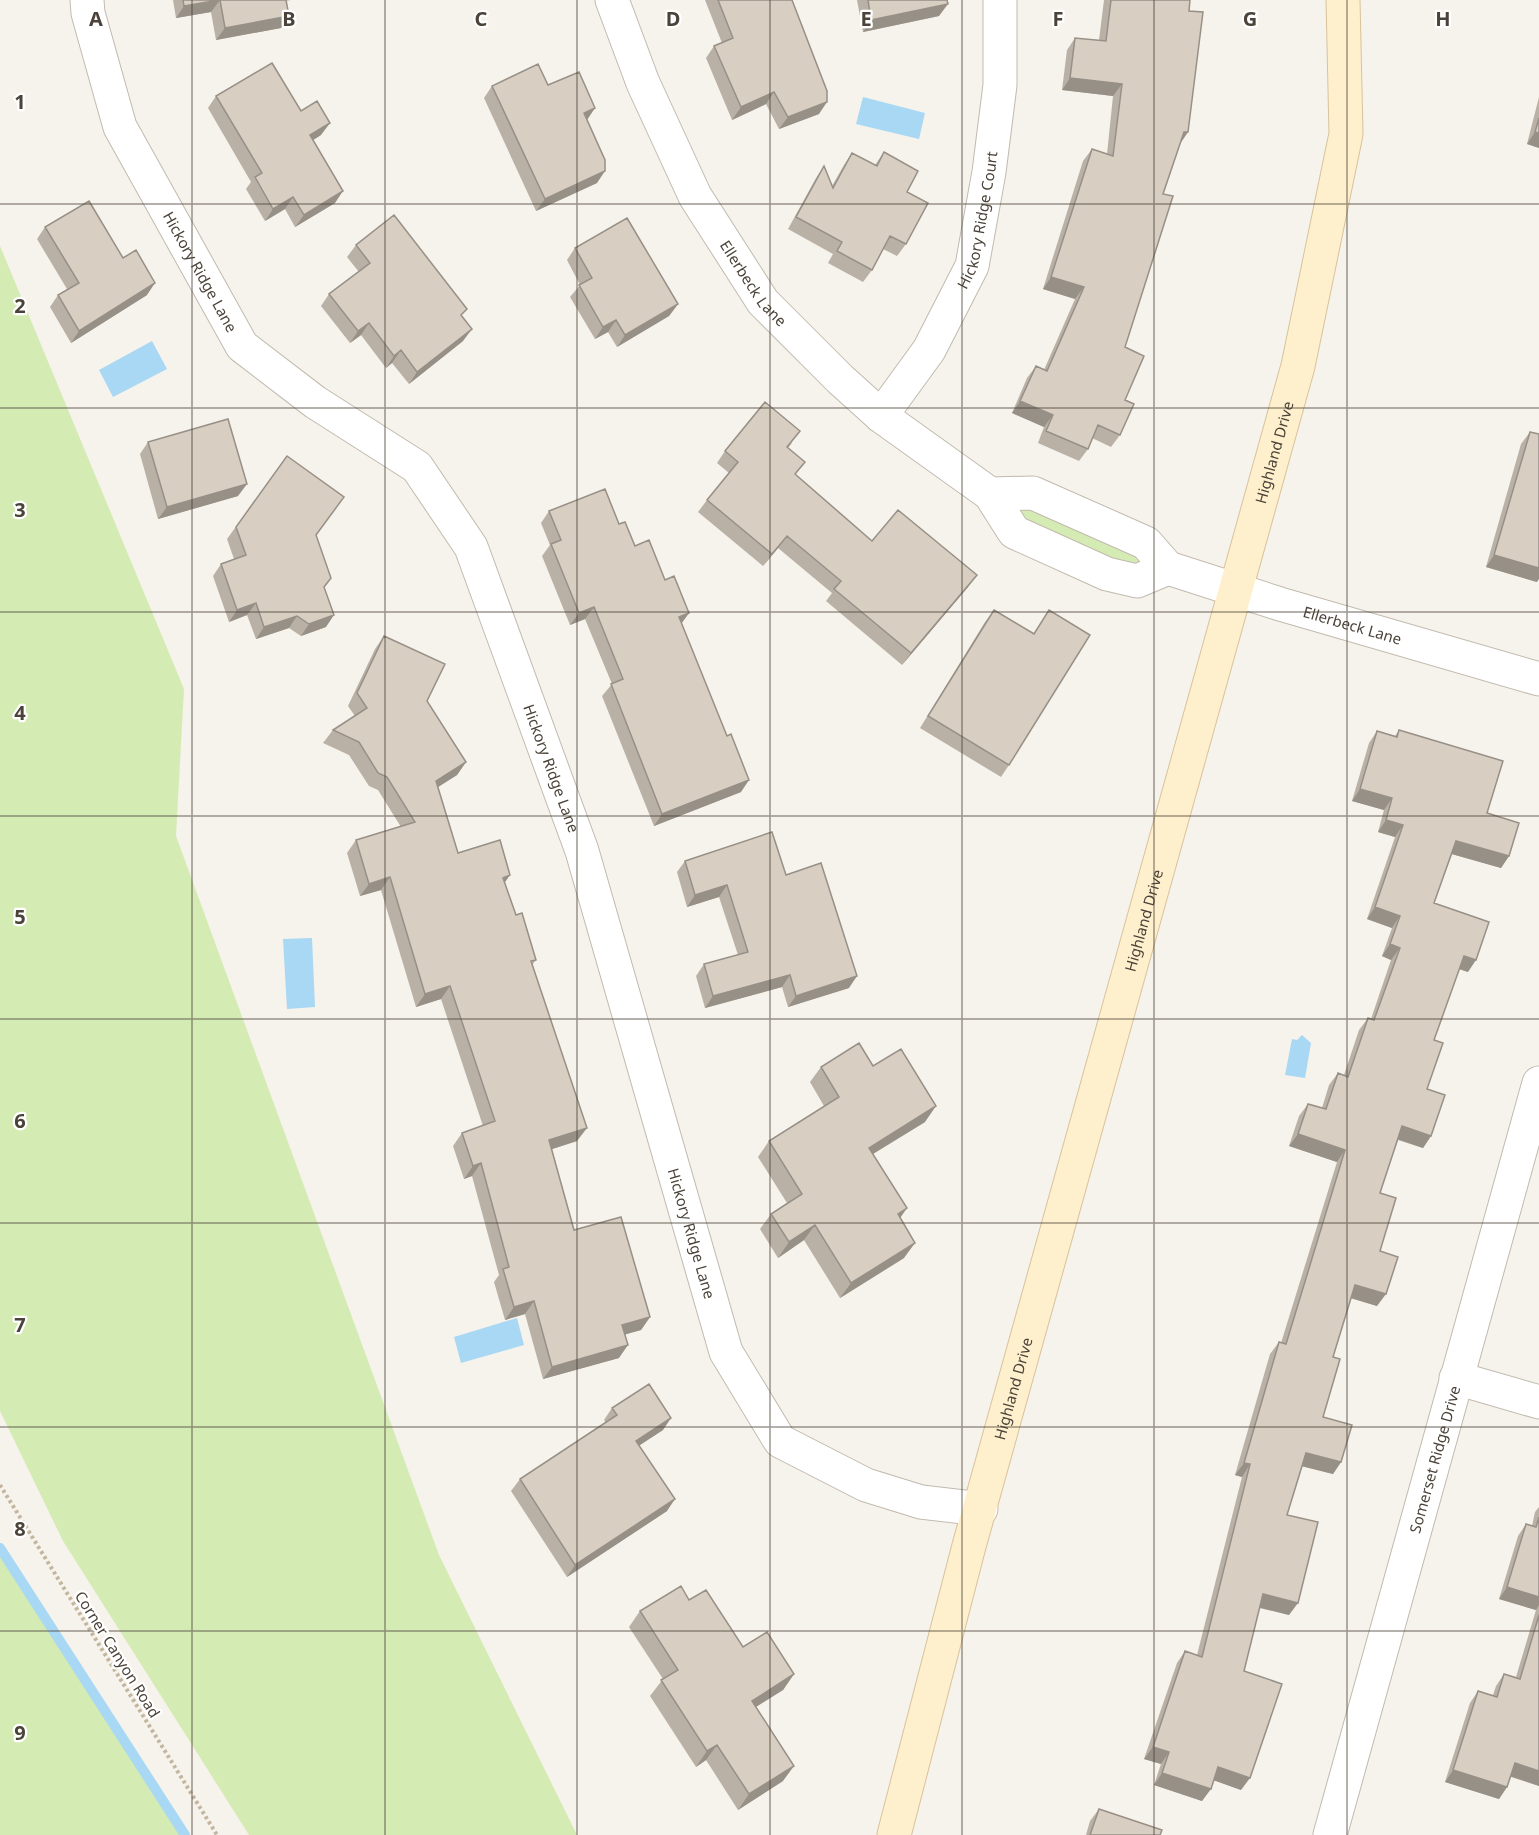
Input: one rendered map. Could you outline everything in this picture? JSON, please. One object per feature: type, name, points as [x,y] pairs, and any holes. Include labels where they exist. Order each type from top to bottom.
[{"type":"street","name":"Hickory Ridge Lane","points":[[87,0],[88,13],[120,127],[242,346],[315,402],[417,467],[471,547],[582,851],[726,1352],[780,1441],[866,1485],[921,1502],[981,1509]]},
{"type":"street","name":"Ellerbeck Lane","points":[[612,0],[643,83],[695,196],[763,302],[840,379],[881,416],[990,494],[1014,532],[1107,574],[1137,581],[1168,568],[1234,590],[1539,679]]},
{"type":"street","name":"Hickory Ridge Court","points":[[881,416],[929,350],[972,266],[989,172],[1000,85],[1000,0]]},
{"type":"street","name":"Highland Drive","points":[[894,1835],[969,1546],[1298,366],[1346,134],[1343,0]]},
{"type":"street","points":[[990,494],[1033,493],[1146,543],[1168,568]]},
{"type":"street","name":"Somerset Ridge Drive","points":[[1330,1835],[1539,1083]]},
{"type":"street","points":[[1456,1378],[1539,1401]]},
{"type":"path","name":"Corner Canyon Road","points":[[0,1485],[217,1835]]},
{"type":"green space","points":[[0,246],[184,689],[176,836],[439,1555],[577,1835],[249,1835],[63,1541],[0,1411]]},
{"type":"green space","points":[[1027,505],[1138,553],[1140,562],[1134,569],[1026,528],[1017,510]]},
{"type":"green space","points":[[0,1551],[181,1835],[0,1835]]},
{"type":"water","points":[[863,97],[925,113],[919,139],[856,124]]},
{"type":"water","points":[[152,341],[167,369],[113,397],[99,370]]},
{"type":"water","points":[[312,938],[315,1007],[287,1009],[283,939]]},
{"type":"water","points":[[1302,1035],[1311,1043],[1305,1078],[1285,1075],[1292,1039],[1297,1040]]},
{"type":"water","points":[[517,1318],[524,1345],[461,1363],[454,1337]]},
{"type":"building","points":[[183,0],[219,0],[184,6]]},
{"type":"building","points":[[220,0],[286,0],[289,16],[225,28]]},
{"type":"building","points":[[718,0],[792,0],[827,91],[827,102],[788,117],[774,92],[741,107],[714,46],[733,38]]},
{"type":"building","points":[[868,0],[947,0],[948,4],[871,20]]},
{"type":"building","points":[[1111,0],[1190,0],[1189,11],[1203,12],[1188,132],[1184,132],[1163,194],[1173,196],[1125,347],[1144,356],[1125,400],[1134,404],[1120,435],[1098,425],[1088,449],[1046,431],[1053,415],[1020,401],[1036,366],[1047,371],[1084,287],[1051,277],[1092,149],[1113,156],[1122,84],[1070,78],[1075,38],[1106,41]]},
{"type":"building","points":[[272,63],[301,111],[317,101],[330,123],[310,135],[343,191],[304,215],[293,197],[273,209],[255,177],[262,173],[216,96]]},
{"type":"building","points":[[538,64],[548,85],[579,72],[595,108],[584,113],[605,160],[605,171],[545,199],[492,86]]},
{"type":"building","points":[[1539,118],[1539,133],[1535,132]]},
{"type":"building","points":[[884,152],[918,171],[907,192],[928,203],[906,244],[890,236],[872,270],[837,251],[842,242],[796,217],[824,166],[833,188],[852,153],[877,166]]},
{"type":"building","points":[[89,201],[123,258],[136,250],[155,283],[79,331],[58,295],[79,283],[45,227]]},
{"type":"building","points":[[394,215],[467,309],[461,315],[472,329],[417,372],[401,350],[394,356],[369,323],[358,331],[329,294],[370,263],[356,245]]},
{"type":"building","points":[[627,218],[678,304],[625,335],[616,320],[603,327],[579,285],[592,278],[575,248]]},
{"type":"building","points":[[765,402],[800,431],[787,447],[805,462],[795,474],[872,541],[898,510],[977,575],[911,653],[834,589],[841,581],[787,536],[772,554],[707,500],[738,462],[725,451]]},
{"type":"building","points":[[228,419],[247,484],[167,507],[148,442]]},
{"type":"building","points":[[1530,432],[1539,434],[1539,568],[1494,555]]},
{"type":"building","points":[[287,456],[344,497],[316,535],[331,578],[324,587],[334,615],[309,624],[297,616],[264,627],[256,603],[237,610],[221,564],[246,555],[236,527]]},
{"type":"building","points":[[605,489],[619,524],[625,522],[635,546],[649,540],[665,580],[674,576],[689,613],[679,617],[727,736],[731,734],[749,780],[662,814],[611,684],[623,679],[594,607],[579,613],[551,544],[561,540],[549,511]]},
{"type":"building","points":[[994,610],[1034,634],[1049,610],[1090,635],[1009,765],[928,716]]},
{"type":"building","points":[[384,636],[445,664],[427,701],[466,762],[436,781],[458,853],[500,840],[510,875],[503,878],[516,915],[522,913],[536,960],[531,961],[587,1128],[549,1140],[574,1230],[621,1217],[650,1317],[622,1325],[628,1345],[552,1367],[534,1301],[514,1307],[503,1269],[509,1267],[481,1163],[473,1166],[462,1133],[495,1121],[450,986],[425,994],[390,877],[369,884],[356,840],[415,822],[387,777],[378,773],[359,742],[333,730],[367,708],[357,693]]},
{"type":"building","points":[[1399,730],[1503,761],[1487,813],[1519,823],[1509,856],[1456,841],[1434,903],[1489,922],[1476,960],[1464,956],[1434,1040],[1443,1043],[1427,1089],[1445,1095],[1431,1136],[1402,1126],[1380,1193],[1396,1198],[1380,1251],[1398,1257],[1386,1294],[1355,1285],[1333,1357],[1340,1359],[1323,1417],[1352,1425],[1341,1462],[1306,1453],[1287,1515],[1318,1522],[1298,1603],[1263,1594],[1244,1671],[1282,1684],[1250,1778],[1218,1767],[1211,1789],[1162,1773],[1169,1752],[1153,1747],[1185,1651],[1202,1657],[1250,1464],[1244,1463],[1279,1342],[1286,1344],[1345,1150],[1298,1134],[1308,1104],[1326,1109],[1338,1073],[1348,1077],[1368,1018],[1374,1020],[1400,948],[1390,944],[1400,916],[1375,907],[1403,825],[1386,820],[1392,798],[1360,789],[1377,731],[1397,737]]},
{"type":"building","points":[[772,832],[786,875],[821,863],[857,976],[796,996],[790,975],[713,996],[704,964],[748,952],[727,885],[695,895],[685,861]]},
{"type":"building","points":[[859,1043],[873,1066],[901,1049],[936,1106],[869,1148],[907,1208],[898,1214],[915,1243],[851,1283],[815,1225],[789,1242],[771,1214],[802,1194],[769,1141],[839,1097],[821,1067]]},
{"type":"building","points":[[649,1384],[671,1418],[636,1441],[675,1499],[575,1565],[520,1479],[617,1415],[612,1408]]},
{"type":"building","points":[[1539,1517],[1539,1597],[1507,1587],[1526,1524],[1536,1527]]},
{"type":"building","points":[[681,1586],[689,1600],[706,1590],[743,1647],[767,1632],[794,1674],[752,1701],[794,1766],[749,1794],[717,1745],[707,1751],[661,1680],[678,1670],[640,1611]]},
{"type":"building","points":[[1539,1615],[1539,1771],[1515,1763],[1507,1787],[1453,1770],[1478,1691],[1497,1697],[1504,1674],[1520,1679]]},
{"type":"building","points":[[1099,1809],[1162,1830],[1160,1835],[1090,1835]]},
{"type":"waterway","points":[[0,1548],[185,1835]]}]
